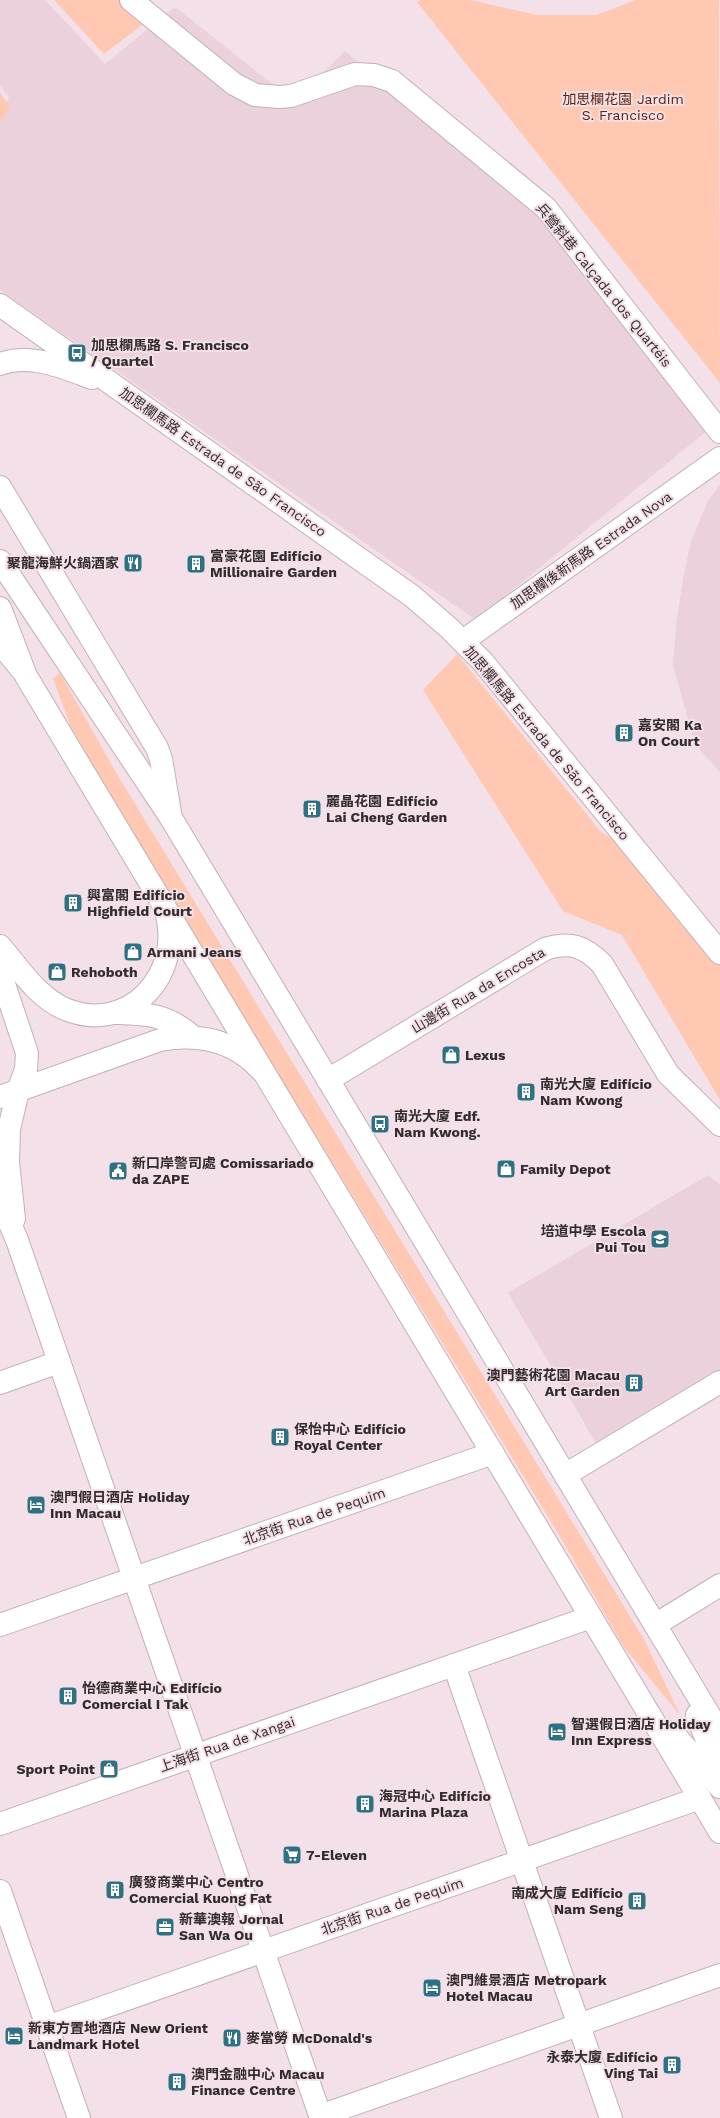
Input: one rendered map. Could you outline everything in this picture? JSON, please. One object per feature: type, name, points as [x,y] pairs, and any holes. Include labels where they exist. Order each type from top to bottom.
[{"type":"street","name":"兵營斜巷 Calçada dos Quartéis","points":[[130,0],[234,84],[255,94],[279,97],[291,96],[355,74],[374,75],[392,81],[546,208],[720,432]]},
{"type":"street","name":"加思欄馬路 Estrada de São Francisco","points":[[0,304],[412,596],[463,641],[483,662],[720,953]]},
{"type":"street","points":[[0,364],[16,360],[38,361],[119,388]]},
{"type":"street","name":"加思欄後新馬路 Estrada Nova","points":[[463,641],[720,458]]},
{"type":"street","points":[[0,487],[157,748],[161,759],[171,818]]},
{"type":"street","points":[[5,569],[171,818],[720,1733]]},
{"type":"street","points":[[0,608],[26,676]]},
{"type":"street","points":[[0,644],[26,676],[720,1832]]},
{"type":"street","points":[[110,1013],[122,1009],[150,991],[164,969],[170,950],[170,930],[161,900]]},
{"type":"street","name":"山邊街 Rua da Encosta","points":[[328,1080],[545,949],[560,945],[576,946],[591,953],[602,964],[668,1074],[720,1125]]},
{"type":"street","points":[[0,946],[37,990],[58,1006],[77,1013],[90,1015],[110,1013],[148,1014],[177,1024],[193,1037]]},
{"type":"street","points":[[0,972],[27,1053],[26,1069],[9,1094],[8,1162],[17,1240]]},
{"type":"street","points":[[9,1094],[160,1040],[176,1037],[209,1039],[233,1048],[253,1062],[270,1082]]},
{"type":"street","points":[[0,1201],[17,1240],[320,2117],[720,1975]]},
{"type":"street","points":[[0,1383],[59,1362]]},
{"type":"street","points":[[565,1475],[720,1382]]},
{"type":"street","name":"北京街 Rua de Pequim","points":[[0,1625],[493,1453]]},
{"type":"street","points":[[655,1624],[720,1585]]},
{"type":"street","name":"上海街 Rua de Xangai","points":[[0,1824],[591,1617]]},
{"type":"street","points":[[677,1661],[720,1774]]},
{"type":"street","points":[[454,1665],[610,2118]]},
{"type":"street","points":[[634,1688],[720,1787]]},
{"type":"street","name":"北京街 Rua de Pequim","points":[[47,2027],[700,1798]]},
{"type":"street","points":[[0,1891],[79,2118]]},
{"type":"shaded area","points":[[0,0],[45,0],[105,64],[175,7],[294,101],[345,51],[577,249],[714,425],[476,620],[0,290],[0,115],[9,97],[0,85]]},
{"type":"shaded area","points":[[720,484],[720,772],[695,744],[673,665],[676,626],[683,579],[691,541],[708,501]]},
{"type":"shaded area","name":"培道中學 Escola Pui Tou","points":[[708,1175],[720,1185],[720,1370],[596,1443],[508,1293]]},
{"type":"green space","points":[[54,0],[130,0],[151,18],[104,54]]},
{"type":"green space","name":"加思欄花園 Jardim S. Francisco","points":[[421,0],[471,0],[536,15],[596,15],[636,0],[719,0],[720,383],[417,2]]},
{"type":"green space","points":[[0,93],[10,107],[0,124]]},
{"type":"green space","points":[[457,654],[601,832],[650,861],[720,960],[720,1100],[622,935],[563,911],[423,690]]},
{"type":"green space","points":[[60,673],[118,776],[645,1641],[680,1715],[623,1646],[561,1538],[113,802],[70,725],[53,678]]},
{"type":"place","name":"加思欄馬路 S. Francisco / Quartel","points":[[77,353]]},
{"type":"place","name":"聚龍海鮮火鍋酒家","points":[[133,563]]},
{"type":"place","name":"富豪花園 Edifício Millionaire Garden","points":[[196,564]]},
{"type":"place","name":"嘉安閣 Ka On Court","points":[[624,733]]},
{"type":"place","name":"麗晶花園 Edifício Lai Cheng Garden","points":[[312,809]]},
{"type":"place","name":"興富閣 Edifício Highfield Court","points":[[73,903]]},
{"type":"place","name":"Armani Jeans","points":[[133,952]]},
{"type":"place","name":"Rehoboth","points":[[57,972]]},
{"type":"place","name":"Lexus","points":[[451,1055]]},
{"type":"place","name":"南光大廈 Edifício Nam Kwong","points":[[526,1092]]},
{"type":"place","name":"南光大廈 Edf. Nam Kwong.","points":[[380,1124]]},
{"type":"place","name":"Family Depot","points":[[506,1169]]},
{"type":"place","name":"新口岸警司處 Comissariado da ZAPE","points":[[118,1171]]},
{"type":"place","name":"培道中學 Escola Pui Tou","points":[[660,1239]]},
{"type":"place","name":"澳門藝術花園 Macau Art Garden","points":[[634,1383]]},
{"type":"place","name":"保怡中心 Edifício Royal Center","points":[[280,1437]]},
{"type":"place","name":"澳門假日酒店 Holiday Inn Macau","points":[[36,1505]]},
{"type":"place","name":"怡德商業中心 Edifício Comercial I Tak","points":[[68,1696]]},
{"type":"place","name":"智選假日酒店 Holiday Inn Express","points":[[557,1732]]},
{"type":"place","name":"Sport Point","points":[[109,1769]]},
{"type":"place","name":"海冠中心 Edifício Marina Plaza","points":[[365,1804]]},
{"type":"place","name":"7-Eleven","points":[[292,1855]]},
{"type":"place","name":"廣發商業中心 Centro Comercial Kuong Fat","points":[[115,1890]]},
{"type":"place","name":"南成大廈 Edifício Nam Seng","points":[[637,1901]]},
{"type":"place","name":"新華澳報 Jornal San Wa Ou","points":[[165,1927]]},
{"type":"place","name":"澳門維景酒店 Metropark Hotel Macau","points":[[432,1988]]},
{"type":"place","name":"新東方置地酒店 New Orient Landmark Hotel","points":[[14,2036]]},
{"type":"place","name":"麥當勞 McDonald's","points":[[232,2038]]},
{"type":"place","name":"永泰大廈 Edifício Ving Tai","points":[[672,2065]]},
{"type":"place","name":"澳門金融中心 Macau Finance Centre","points":[[177,2082]]}]
